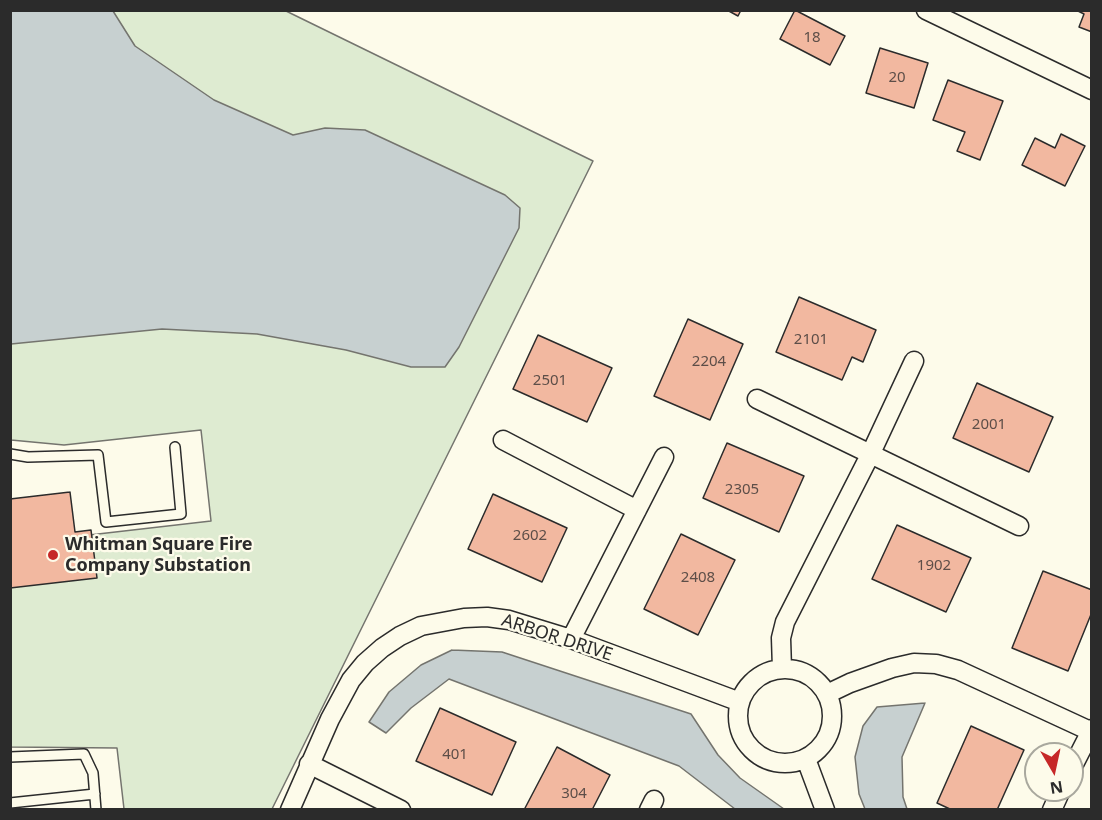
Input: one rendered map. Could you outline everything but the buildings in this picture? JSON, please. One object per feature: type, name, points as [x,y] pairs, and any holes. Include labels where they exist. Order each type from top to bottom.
[{"type":"street","points":[[926,10],[1092,90]]},
{"type":"street","points":[[782,669],[781,638],[785,622],[871,453],[914,361]]},
{"type":"street","points":[[757,399],[1019,526]]},
{"type":"street","points":[[503,440],[637,510]]},
{"type":"street","points":[[571,639],[664,457]]},
{"type":"street","name":"ARBOR DRIVE","points":[[290,810],[330,719],[351,680],[382,648],[421,626],[464,618],[487,617],[509,620],[571,639],[740,702]]},
{"type":"street","points":[[827,694],[892,668],[914,663],[936,664],[958,670],[1091,730],[1084,744]]},
{"type":"street","points":[[795,670],[808,674],[827,694],[832,708],[832,723],[828,737],[818,750],[806,759],[791,763],[775,762],[760,757],[748,747],[737,717],[746,689],[756,679],[768,671],[795,670]]},
{"type":"street","points":[[806,759],[825,810]]},
{"type":"street","points":[[309,764],[401,810]]},
{"type":"lane","points":[[10,454],[28,457],[98,455],[106,522],[181,514],[174,447]]},
{"type":"lane","points":[[10,757],[84,754],[93,773],[96,810]]},
{"type":"lane","points":[[10,802],[94,794]]},
{"type":"green space","points":[[11,11],[286,11],[593,161],[272,809],[124,809],[117,748],[11,747],[11,544],[211,521],[201,430],[64,445],[11,440]]},
{"type":"shaded area","points":[[11,10],[113,11],[135,46],[214,100],[293,135],[325,128],[365,130],[505,195],[520,208],[519,228],[459,347],[445,367],[411,367],[346,350],[257,334],[162,329],[11,344]]},
{"type":"shaded area","points":[[452,650],[502,652],[691,714],[718,755],[740,778],[784,809],[735,809],[679,766],[449,679],[411,708],[386,733],[369,722],[389,692],[421,665]]},
{"type":"shaded area","points":[[925,703],[902,757],[903,797],[907,809],[865,809],[859,794],[855,757],[863,726],[877,707]]},
{"type":"place","name":"Whitman Square Fire Company Substation","points":[[53,555]]}]
